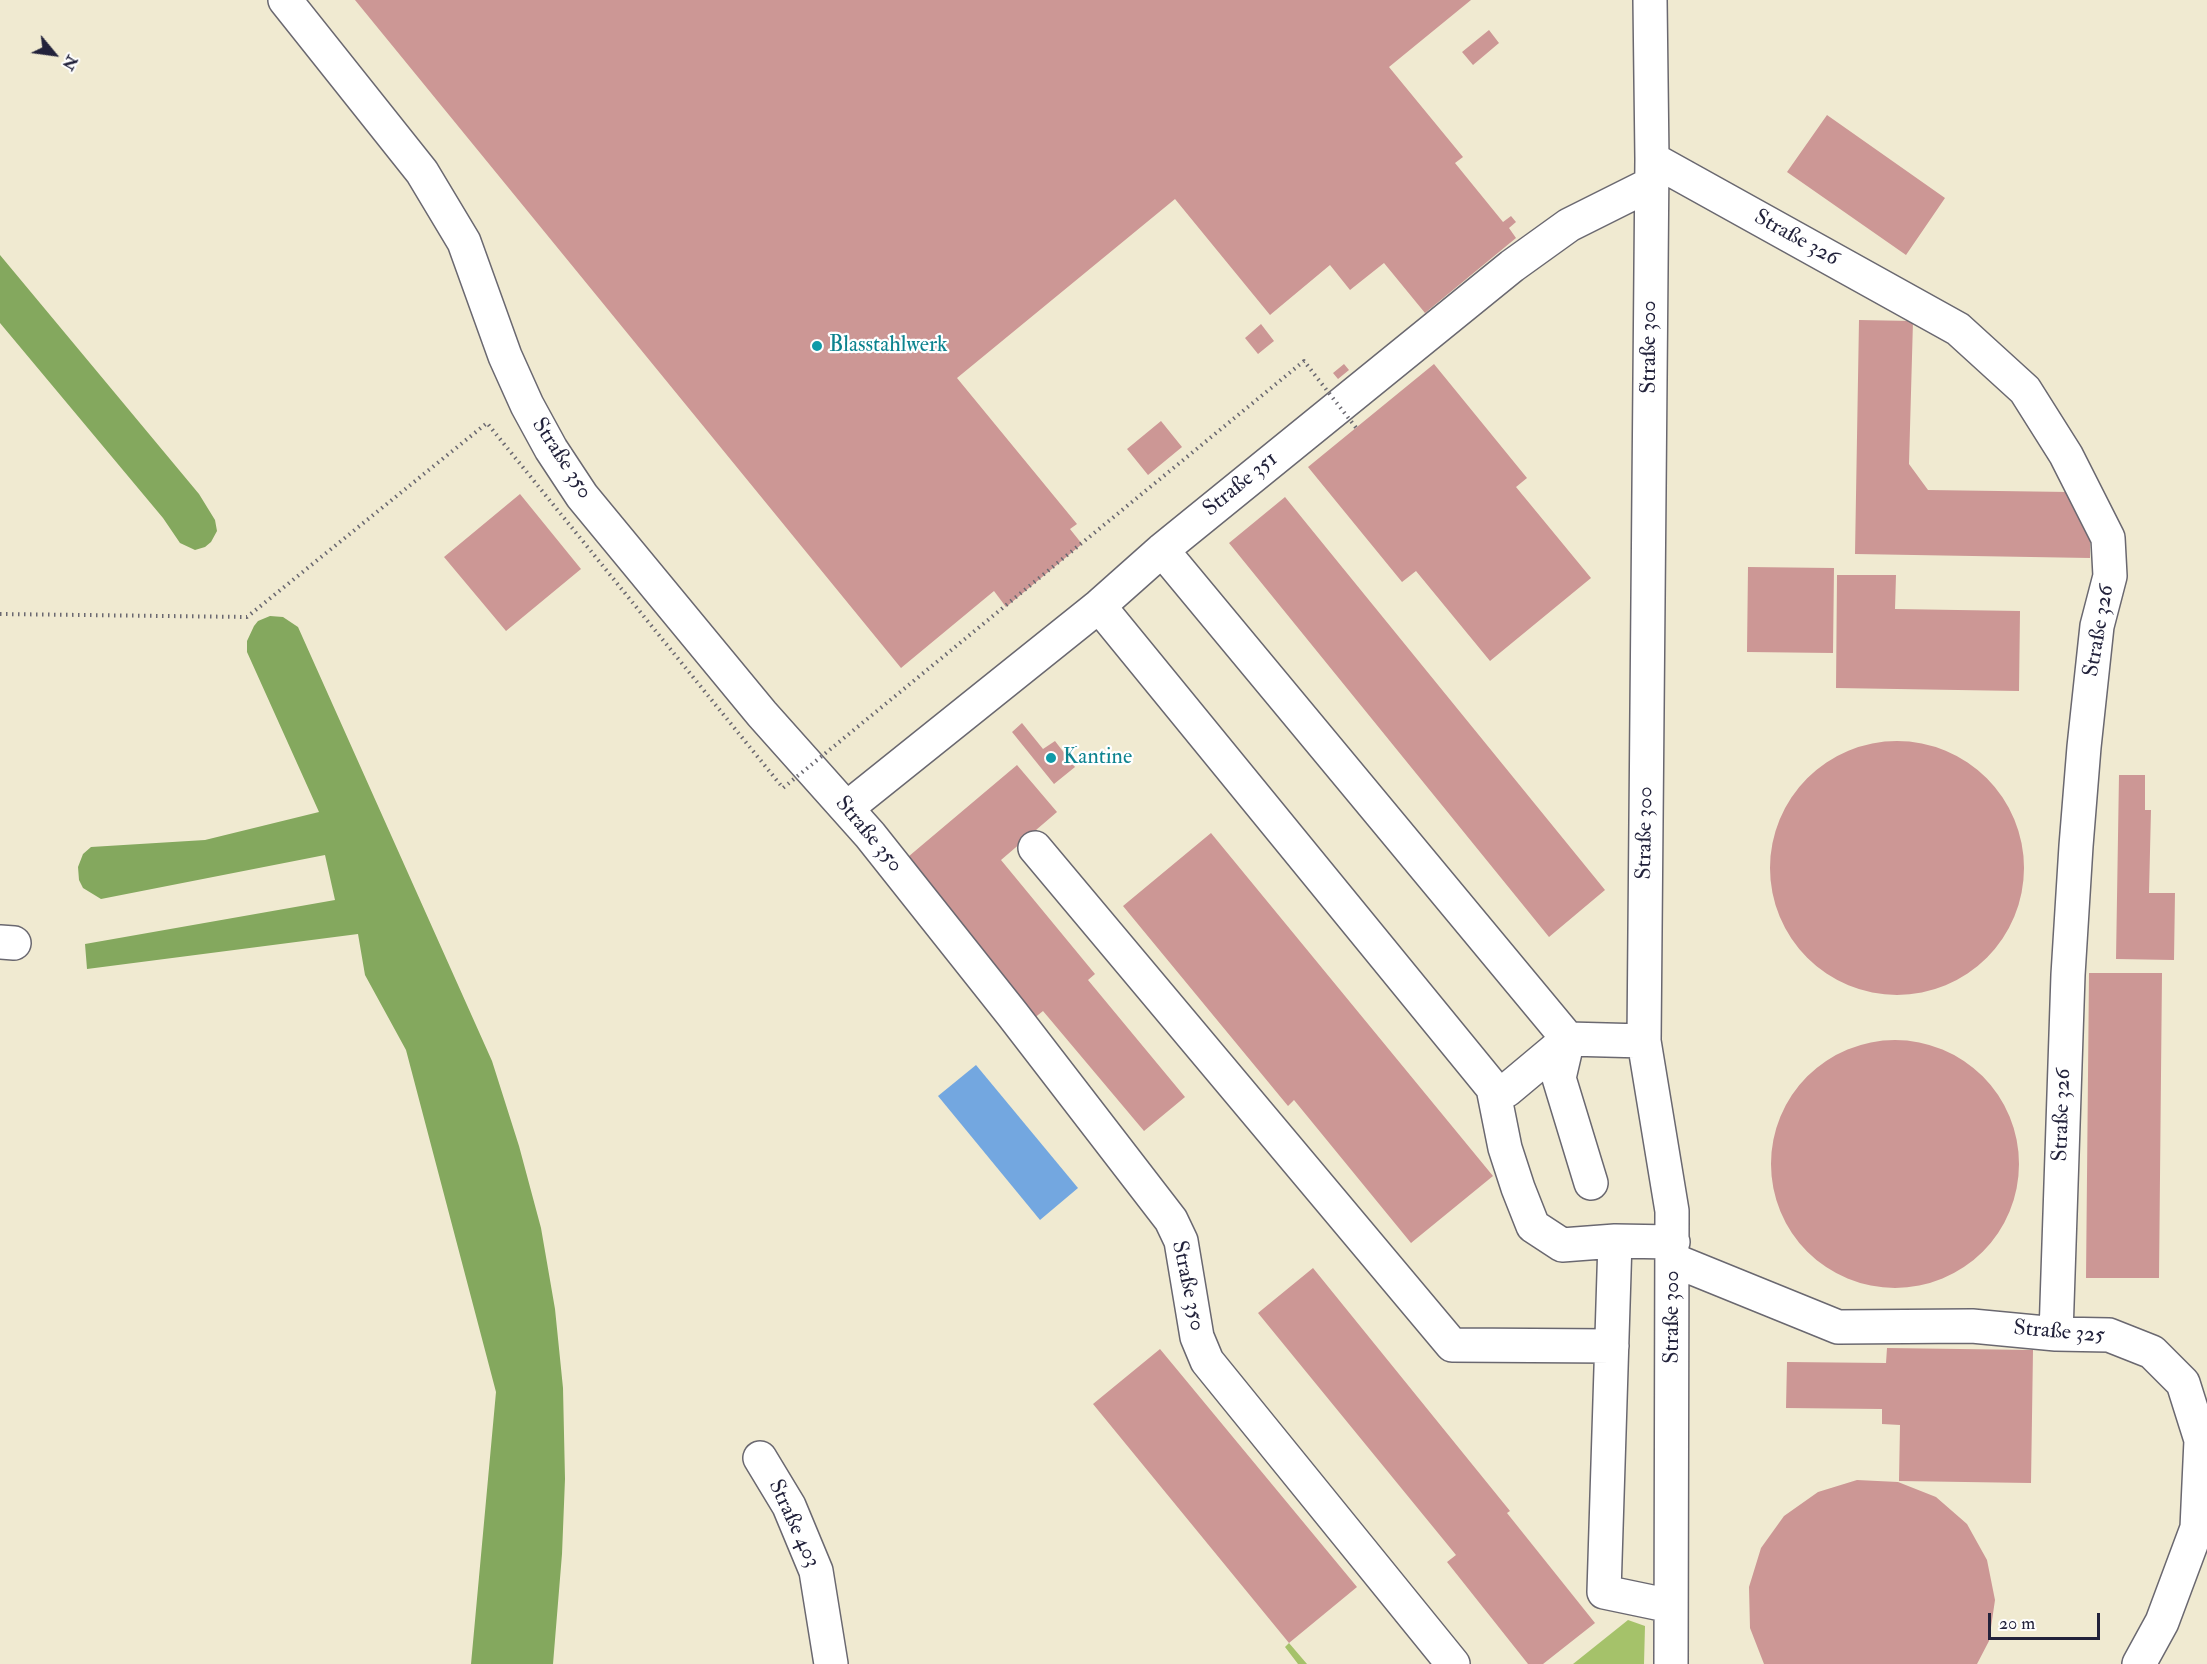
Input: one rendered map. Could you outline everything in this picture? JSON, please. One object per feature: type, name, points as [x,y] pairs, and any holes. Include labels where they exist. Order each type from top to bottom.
[{"type":"street","name":"Straße 350","points":[[285,0],[422,172],[464,242],[488,303],[505,356],[527,405],[551,449],[582,496],[762,714],[870,835],[1171,1220],[1181,1241],[1197,1336],[1207,1361],[1453,1664]]},
{"type":"street","name":"Straße 300","points":[[1650,0],[1651,171],[1644,1041],[1672,1210],[1671,1664]]},
{"type":"street","name":"Straße 351","points":[[847,808],[1099,606],[1162,550],[1512,266],[1651,171]]},
{"type":"street","name":"Straße 326","points":[[1651,171],[1958,329],[2025,390],[2066,455],[2108,538],[2110,576],[2097,626],[2076,846],[2068,975],[2056,1334]]},
{"type":"street","points":[[1162,550],[1568,1039]]},
{"type":"street","points":[[1099,606],[1493,1088],[1505,1148],[1533,1226],[1562,1245],[1615,1241],[1673,1251]]},
{"type":"street","points":[[1035,848],[1452,1345],[1612,1346]]},
{"type":"street","points":[[1568,1039],[1559,1078],[1591,1183]]},
{"type":"street","points":[[1493,1088],[1508,1090],[1568,1039],[1644,1041]]},
{"type":"street","points":[[1615,1241],[1604,1592],[1671,1606]]},
{"type":"street","name":"Straße 325","points":[[1673,1251],[1838,1327],[1972,1326],[2056,1334],[2109,1335],[2152,1352],[2183,1383],[2201,1440],[2197,1528],[2162,1622],[2139,1664]]},
{"type":"street","name":"Straße 403","points":[[760,1458],[789,1506],[816,1571],[831,1664]]},
{"type":"path","points":[[0,614],[247,617],[487,423],[783,788],[1304,361],[1357,429]]},
{"type":"green space","points":[[0,255],[199,494],[215,520],[217,531],[205,547],[195,550],[180,543],[163,518],[0,323]]},
{"type":"green space","points":[[270,616],[283,617],[298,627],[492,1061],[519,1146],[541,1228],[555,1309],[563,1388],[565,1479],[562,1554],[553,1664],[471,1664],[496,1392],[406,1050],[365,975],[358,934],[87,969],[85,944],[335,900],[325,855],[101,899],[83,888],[79,880],[78,867],[83,854],[91,847],[205,840],[319,812],[247,652],[247,641],[254,626],[258,621]]},
{"type":"green space","points":[[1628,1620],[1645,1626],[1644,1664],[1573,1664]]},
{"type":"green space","points":[[1289,1643],[1307,1664],[1298,1664],[1285,1647]]},
{"type":"water","points":[[976,1065],[1078,1188],[1040,1220],[938,1096]]},
{"type":"building","name":"Blasstahlwerk","points":[[355,0],[1471,0],[1389,67],[1463,157],[1455,163],[1503,222],[1511,216],[1516,222],[1509,228],[1516,238],[1425,313],[1384,263],[1350,290],[1330,265],[1270,315],[1175,199],[957,378],[1077,524],[1070,529],[1082,544],[1006,607],[994,591],[901,668]]},
{"type":"building","points":[[1489,30],[1499,43],[1473,65],[1462,52]]},
{"type":"building","points":[[1827,115],[1945,198],[1906,255],[1787,172]]},
{"type":"building","points":[[1859,320],[1913,321],[1909,464],[1928,490],[2069,492],[2090,529],[2090,558],[1855,554]]},
{"type":"building","points":[[1261,324],[1274,341],[1258,354],[1245,338]]},
{"type":"building","points":[[1344,364],[1349,370],[1338,379],[1333,373]]},
{"type":"building","points":[[1434,364],[1527,478],[1516,487],[1591,578],[1490,661],[1416,571],[1402,582],[1308,467]]},
{"type":"building","points":[[1161,421],[1182,447],[1148,475],[1127,449]]},
{"type":"building","points":[[520,494],[581,569],[506,631],[444,557]]},
{"type":"building","points":[[1285,497],[1605,890],[1549,937],[1229,543]]},
{"type":"building","points":[[1748,567],[1834,568],[1833,653],[1747,652]]},
{"type":"building","points":[[1837,575],[1896,575],[1895,609],[2020,611],[2019,691],[1836,688]]},
{"type":"building","name":"Kantine","points":[[1022,723],[1043,749],[1055,741],[1075,767],[1054,784],[1012,732]]},
{"type":"building","points":[[1897,741],[1922,744],[1946,751],[1967,762],[1987,778],[2003,798],[2014,819],[2021,843],[2024,868],[2021,893],[2014,917],[2003,938],[1987,958],[1967,974],[1946,985],[1922,992],[1897,995],[1872,992],[1848,985],[1827,974],[1807,958],[1791,938],[1780,917],[1773,893],[1770,868],[1773,843],[1780,819],[1791,798],[1807,778],[1827,762],[1848,751],[1872,744]]},
{"type":"building","points":[[1017,765],[1057,812],[1001,860],[1095,974],[1088,980],[1185,1097],[1144,1131],[1043,1011],[1033,1019],[902,862]]},
{"type":"building","points":[[2119,775],[2145,775],[2145,810],[2151,810],[2149,893],[2175,893],[2174,960],[2116,959]]},
{"type":"building","points":[[1211,833],[1493,1176],[1411,1243],[1294,1100],[1288,1106],[1123,906]]},
{"type":"building","points":[[2089,973],[2162,973],[2159,1278],[2086,1278]]},
{"type":"building","points":[[1895,1040],[1919,1043],[1942,1050],[1964,1061],[1983,1076],[1998,1095],[2009,1117],[2016,1140],[2019,1164],[2016,1188],[2009,1211],[1998,1233],[1983,1252],[1964,1267],[1942,1278],[1919,1285],[1895,1288],[1871,1285],[1848,1278],[1826,1267],[1807,1252],[1792,1233],[1781,1211],[1774,1188],[1771,1164],[1774,1140],[1781,1117],[1792,1095],[1807,1076],[1826,1061],[1848,1050],[1871,1043]]},
{"type":"building","points":[[1313,1268],[1510,1511],[1507,1513],[1595,1623],[1543,1664],[1528,1664],[1447,1562],[1456,1555],[1258,1313]]},
{"type":"building","points":[[1887,1348],[2033,1350],[2031,1483],[1899,1481],[1900,1425],[1882,1424],[1882,1409],[1786,1408],[1787,1362],[1886,1363]]},
{"type":"building","points":[[1160,1349],[1357,1587],[1289,1643],[1093,1404]]},
{"type":"building","points":[[1857,1480],[1898,1482],[1936,1497],[1967,1524],[1987,1560],[1995,1600],[1989,1641],[1977,1664],[1764,1664],[1750,1628],[1749,1587],[1761,1548],[1784,1516],[1818,1492]]},
{"type":"place","name":"Blasstahlwerk","points":[[817,346]]},
{"type":"place","name":"Kantine","points":[[1051,758]]}]
